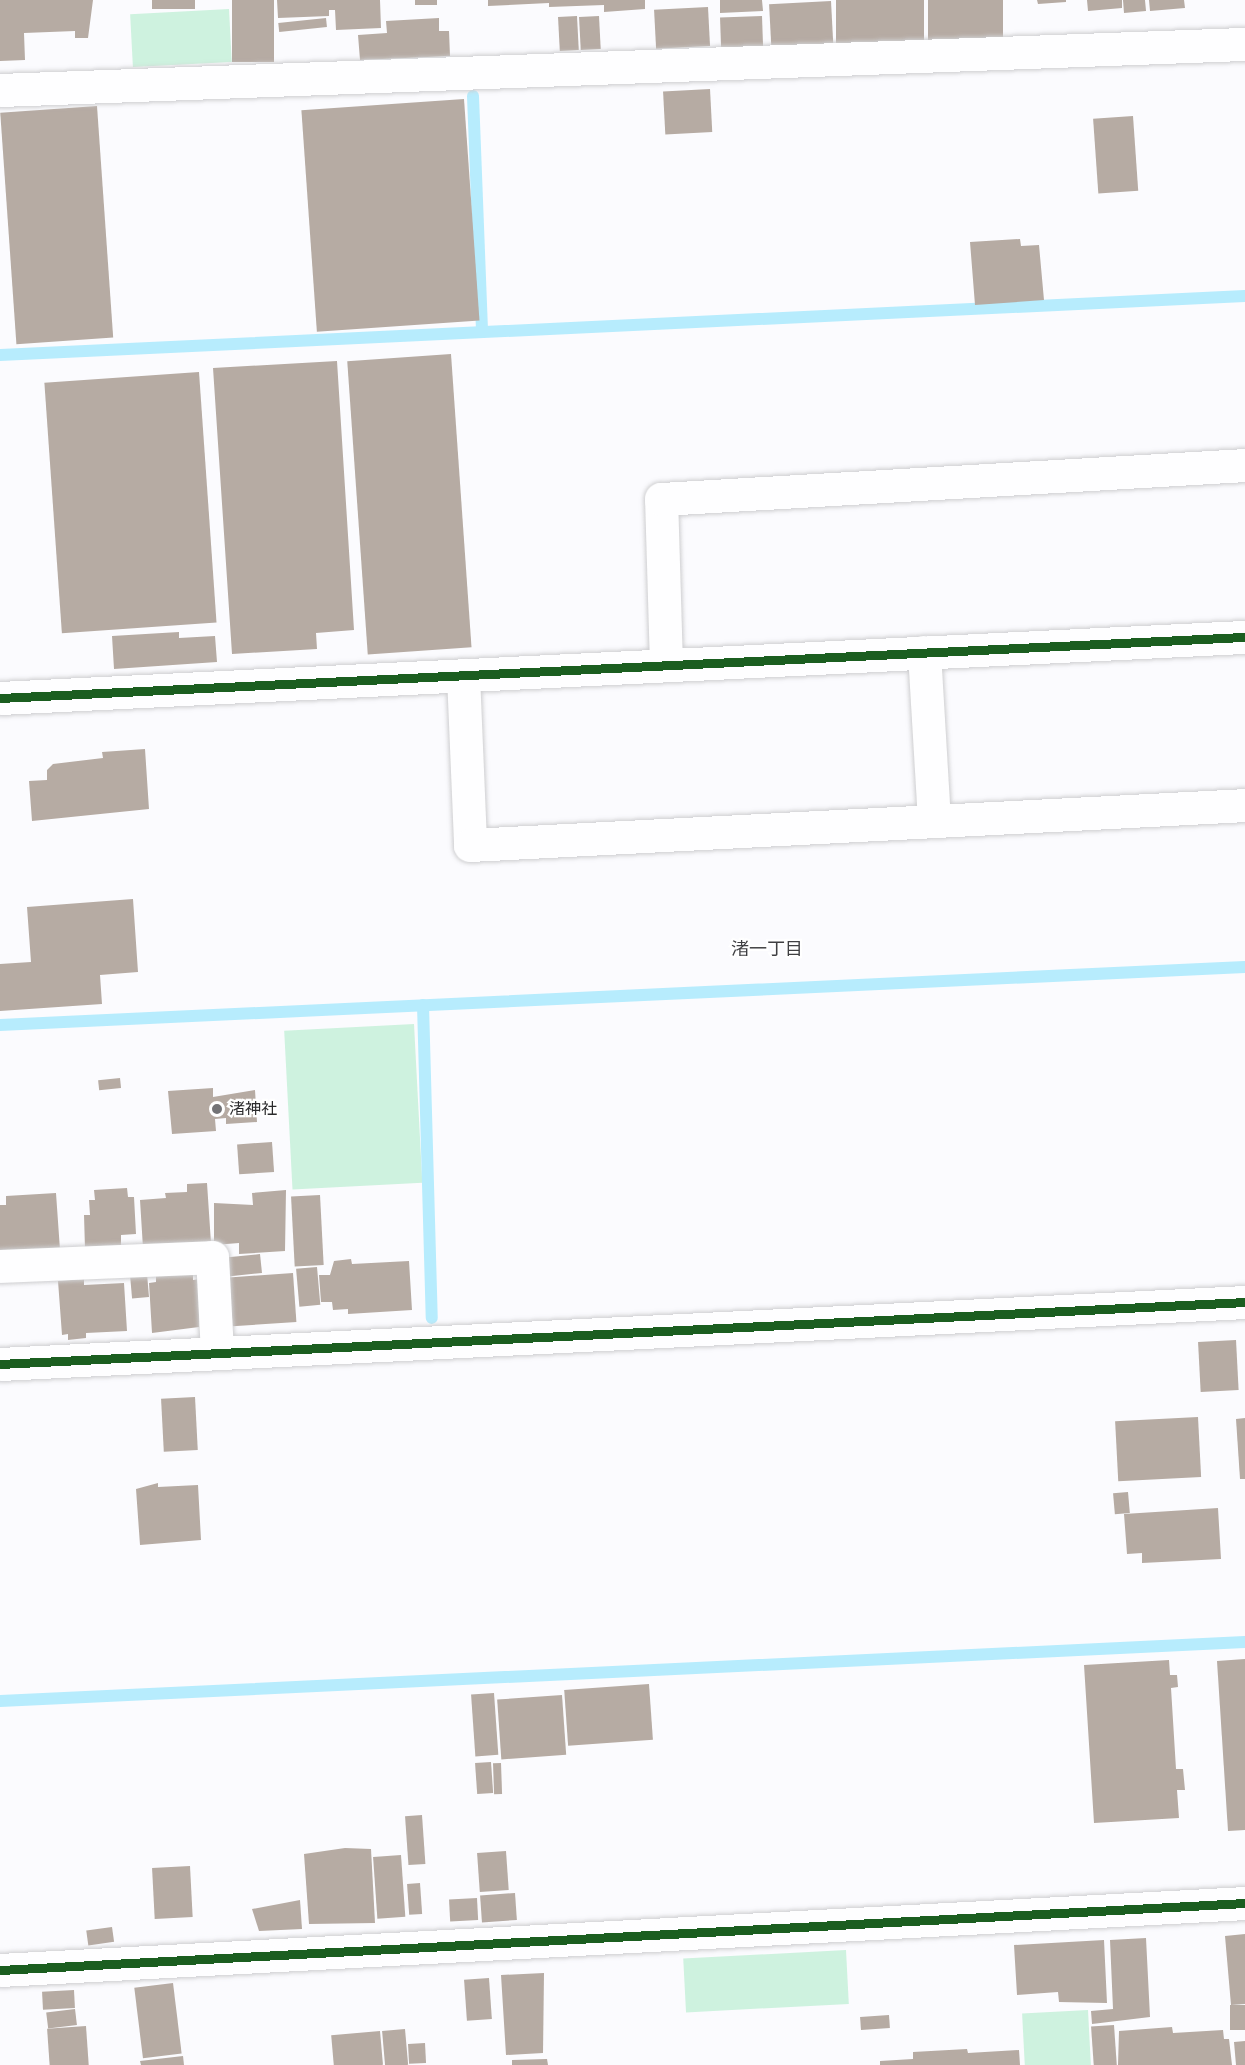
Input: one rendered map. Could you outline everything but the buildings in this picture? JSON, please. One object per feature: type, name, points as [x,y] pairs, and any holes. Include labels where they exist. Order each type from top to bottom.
[{"type":"street","points":[[0,90],[1245,44]]},
{"type":"street","points":[[666,665],[661,499],[1245,465]]},
{"type":"street","points":[[0,698],[1245,637]]},
{"type":"street","points":[[924,652],[934,821]]},
{"type":"street","points":[[463,675],[470,845],[1245,805]]},
{"type":"street","points":[[0,1266],[212,1257],[218,1353]]},
{"type":"street","points":[[0,1364],[1245,1302]]},
{"type":"street","points":[[0,1970],[1245,1903]]},
{"type":"green space","points":[[229,9],[232,62],[133,67],[130,14]]},
{"type":"green space","points":[[414,1024],[422,1183],[292,1190],[284,1031]]},
{"type":"green space","points":[[846,1950],[849,2004],[686,2012],[683,1959]]},
{"type":"green space","points":[[1088,2010],[1091,2065],[1025,2065],[1022,2013]]},
{"type":"waterway","points":[[473,96],[482,332]]},
{"type":"waterway","points":[[0,355],[1245,296]]},
{"type":"waterway","points":[[0,1025],[1245,967]]},
{"type":"waterway","points":[[423,1005],[432,1318]]},
{"type":"waterway","points":[[0,1701],[1245,1642]]},
{"type":"cycle path","points":[[0,698],[1245,637]]},
{"type":"cycle path","points":[[0,1364],[1245,1302]]},
{"type":"cycle path","points":[[0,1970],[1245,1903]]},
{"type":"place","name":"渚神社","points":[[217,1109]]},
{"type":"district","name":"渚一丁目","points":[[767,949]]}]
